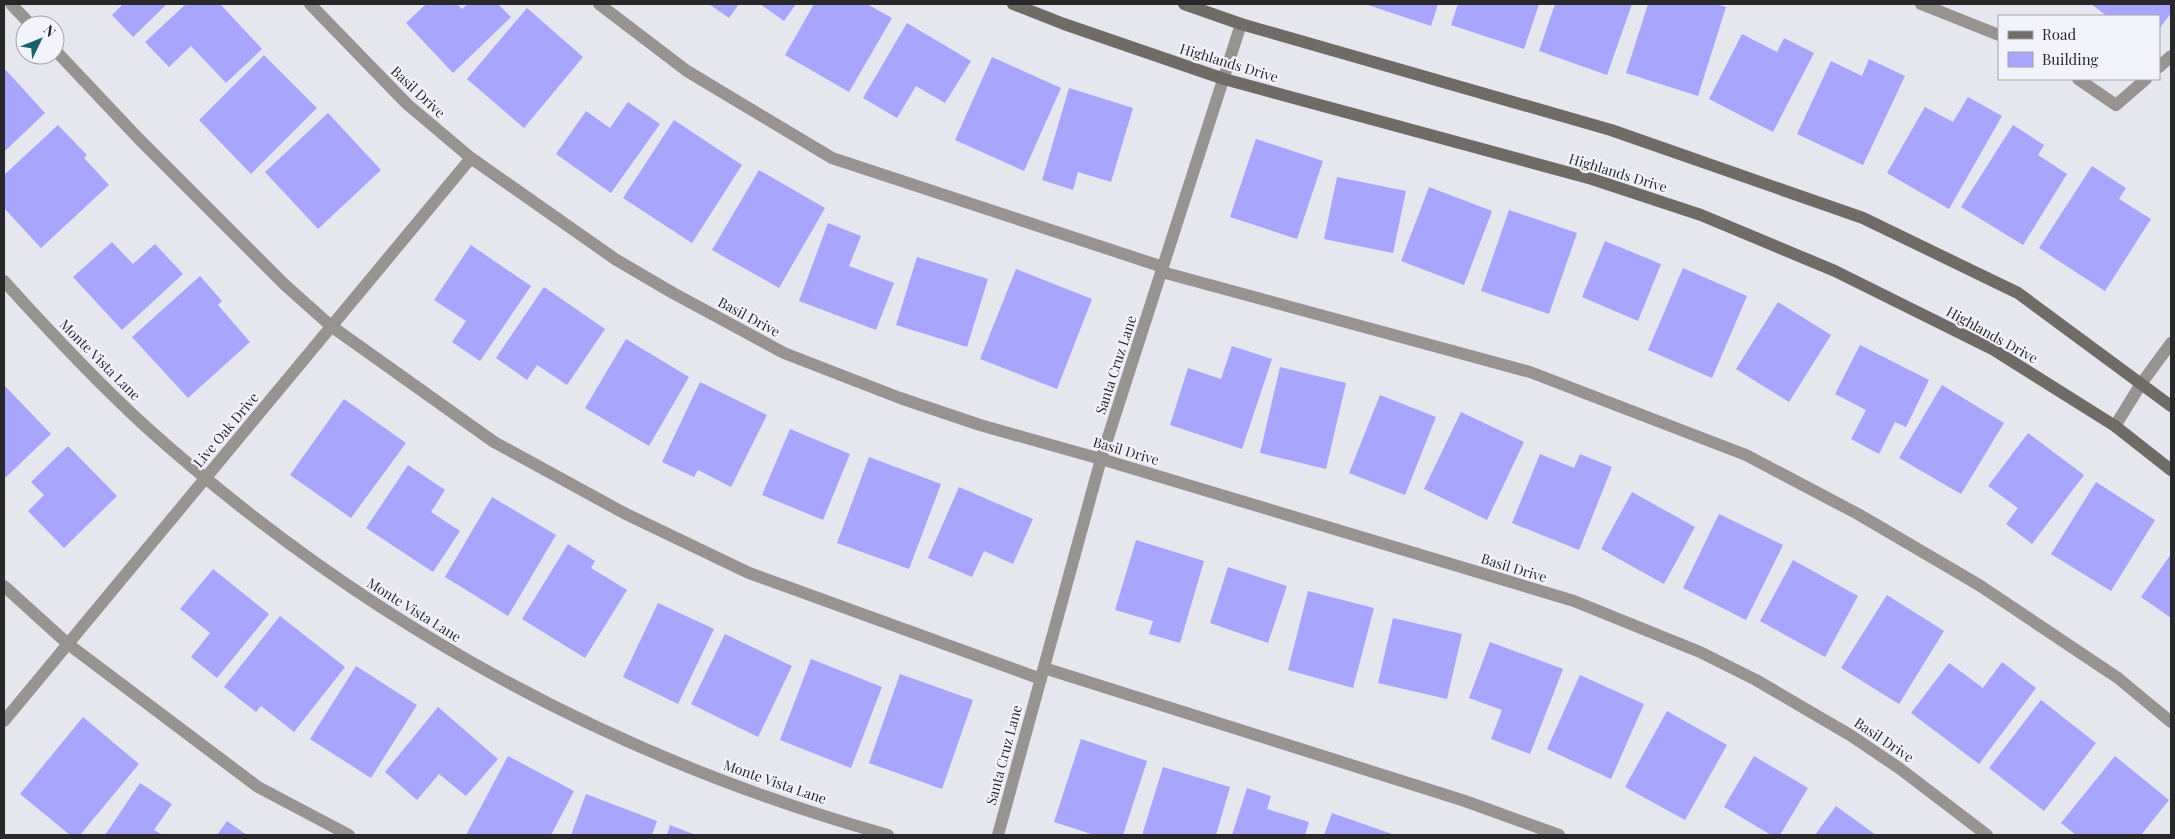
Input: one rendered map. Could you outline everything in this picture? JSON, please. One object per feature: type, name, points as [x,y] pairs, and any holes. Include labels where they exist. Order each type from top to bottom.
[{"type":"street","points":[[11,4],[21,15]]},
{"type":"street","name":"Basil Drive","points":[[310,4],[406,104],[471,158],[615,259],[673,293],[784,353],[900,398],[980,426],[1101,459],[1574,601],[1700,652],[1756,680],[1850,735],[1899,768],[1987,835]]},
{"type":"street","points":[[599,4],[687,71],[832,158],[1162,269],[1530,372],[1746,455],[1858,514],[1979,585],[2118,678],[2171,722]]},
{"type":"street","name":"Highlands Drive","points":[[1014,4],[1064,24],[1224,79],[1592,179],[1701,215],[1835,271],[1994,350],[2115,426],[2171,470]]},
{"type":"street","points":[[1184,4],[1242,24],[1611,130],[1863,218],[2018,293],[2171,406]]},
{"type":"street","points":[[1921,4],[1998,35]]},
{"type":"street","name":"Santa Cruz Lane","points":[[998,835],[1101,459],[1242,24]]},
{"type":"street","points":[[2160,66],[2171,56]]},
{"type":"street","points":[[65,61],[138,139],[285,285],[331,326],[494,442],[624,513],[749,573],[1042,674],[1465,802],[1559,835]]},
{"type":"street","points":[[2079,80],[2116,105],[2145,80]]},
{"type":"street","name":"Live Oak Drive","points":[[4,721],[471,158]]},
{"type":"street","name":"Monte Vista Lane","points":[[4,281],[73,356],[144,424],[205,478],[265,526],[400,621],[469,662],[553,707],[613,736],[764,797],[888,835]]},
{"type":"street","points":[[2115,426],[2141,384],[2171,343]]},
{"type":"street","points":[[4,586],[68,644],[258,787],[349,835]]},
{"type":"building","points":[[123,4],[167,4],[133,37],[112,15]]},
{"type":"building","points":[[186,4],[220,4],[262,49],[226,83],[191,46],[169,67],[145,42]]},
{"type":"building","points":[[426,4],[457,4],[462,9],[468,4],[498,4],[511,17],[453,73],[406,23]]},
{"type":"building","points":[[709,4],[739,4],[729,18]]},
{"type":"building","points":[[760,4],[796,4],[784,21]]},
{"type":"building","points":[[814,4],[867,4],[892,18],[849,92],[785,55]]},
{"type":"building","points":[[1365,4],[1438,4],[1431,26]]},
{"type":"building","points":[[1458,4],[1539,4],[1524,49],[1451,25]]},
{"type":"building","points":[[1555,4],[1632,4],[1607,75],[1539,51]]},
{"type":"building","points":[[1648,4],[1715,4],[1726,7],[1698,96],[1626,73]]},
{"type":"building","points":[[2091,4],[2171,4],[2171,13],[2160,28],[2160,15],[2106,15]]},
{"type":"building","points":[[527,8],[583,57],[524,128],[467,79]]},
{"type":"building","points":[[907,23],[971,61],[945,103],[916,86],[897,118],[863,98]]},
{"type":"building","points":[[1742,34],[1777,52],[1784,38],[1814,53],[1773,132],[1709,99]]},
{"type":"building","points":[[264,55],[317,108],[251,174],[199,120]]},
{"type":"building","points":[[992,57],[1061,88],[1024,171],[955,140]]},
{"type":"building","points":[[1869,59],[1905,76],[1863,165],[1797,134],[1831,61],[1862,76]]},
{"type":"building","points":[[4,68],[45,113],[4,152]]},
{"type":"building","points":[[1069,88],[1133,108],[1111,182],[1078,172],[1073,190],[1042,180]]},
{"type":"building","points":[[1968,97],[2002,116],[1949,209],[1887,173],[1925,107],[1953,122]]},
{"type":"building","points":[[628,102],[660,124],[611,193],[556,154],[586,111],[610,128]]},
{"type":"building","points":[[328,113],[381,170],[318,229],[265,172]]},
{"type":"building","points":[[674,120],[742,165],[692,243],[623,198]]},
{"type":"building","points":[[58,125],[87,155],[84,158],[109,185],[41,248],[4,208],[4,175]]},
{"type":"building","points":[[2013,125],[2044,145],[2038,155],[2067,174],[2023,245],[1961,207]]},
{"type":"building","points":[[1256,139],[1323,161],[1297,239],[1230,217]]},
{"type":"building","points":[[2092,166],[2126,188],[2119,199],[2151,219],[2105,291],[2039,248]]},
{"type":"building","points":[[759,170],[825,208],[779,288],[712,250]]},
{"type":"building","points":[[1337,177],[1406,191],[1393,253],[1324,239]]},
{"type":"building","points":[[1429,187],[1492,211],[1464,285],[1401,261]]},
{"type":"building","points":[[1509,210],[1577,233],[1549,314],[1481,291]]},
{"type":"building","points":[[828,223],[861,236],[849,266],[894,283],[876,330],[799,301]]},
{"type":"building","points":[[1605,241],[1661,264],[1638,321],[1582,297]]},
{"type":"building","points":[[112,242],[133,264],[155,244],[183,274],[122,330],[73,277]]},
{"type":"building","points":[[471,245],[531,286],[480,361],[452,342],[466,321],[434,300]]},
{"type":"building","points":[[917,257],[988,279],[967,347],[896,325]]},
{"type":"building","points":[[1683,268],[1747,296],[1712,378],[1648,350]]},
{"type":"building","points":[[1016,269],[1092,299],[1057,389],[980,359]]},
{"type":"building","points":[[200,276],[222,301],[218,305],[250,342],[188,398],[132,337]]},
{"type":"building","points":[[544,287],[605,329],[567,385],[537,365],[527,380],[496,358]]},
{"type":"building","points":[[1778,302],[1831,335],[1789,402],[1736,369]]},
{"type":"building","points":[[626,339],[689,377],[649,446],[585,408]]},
{"type":"building","points":[[1860,345],[1929,380],[1906,427],[1895,422],[1879,454],[1851,439],[1866,410],[1835,394]]},
{"type":"building","points":[[1232,346],[1272,359],[1242,449],[1170,425],[1188,368],[1221,379]]},
{"type":"building","points":[[1280,367],[1346,383],[1326,469],[1260,453]]},
{"type":"building","points":[[700,382],[767,415],[731,487],[698,470],[694,477],[662,462]]},
{"type":"building","points":[[4,385],[51,434],[4,479]]},
{"type":"building","points":[[1942,385],[2004,423],[1961,494],[1899,458]]},
{"type":"building","points":[[1380,395],[1436,417],[1405,495],[1349,473]]},
{"type":"building","points":[[344,399],[406,443],[351,518],[290,475]]},
{"type":"building","points":[[1461,412],[1524,442],[1487,520],[1424,489]]},
{"type":"building","points":[[790,429],[850,454],[823,520],[762,495]]},
{"type":"building","points":[[2028,433],[2084,475],[2032,544],[2006,524],[2018,508],[1988,486]]},
{"type":"building","points":[[68,446],[117,496],[64,548],[28,511],[44,495],[31,482]]},
{"type":"building","points":[[1540,454],[1574,468],[1580,454],[1612,467],[1579,550],[1512,523]]},
{"type":"building","points":[[869,457],[941,484],[909,569],[837,543]]},
{"type":"building","points":[[408,465],[445,490],[431,512],[460,531],[433,572],[366,528]]},
{"type":"building","points":[[2096,482],[2155,520],[2111,591],[2051,554]]},
{"type":"building","points":[[959,487],[1033,519],[1013,564],[984,551],[972,577],[928,558]]},
{"type":"building","points":[[1632,492],[1695,527],[1664,584],[1601,549]]},
{"type":"building","points":[[492,497],[556,535],[508,616],[445,577]]},
{"type":"building","points":[[1719,514],[1783,545],[1746,620],[1683,588]]},
{"type":"building","points":[[1136,540],[1204,561],[1180,643],[1149,634],[1153,621],[1115,610]]},
{"type":"building","points":[[568,544],[595,561],[591,568],[627,590],[585,658],[522,619]]},
{"type":"building","points":[[2171,554],[2171,618],[2141,597]]},
{"type":"building","points":[[1793,560],[1858,596],[1825,657],[1760,621]]},
{"type":"building","points":[[1228,567],[1287,586],[1268,643],[1210,623]]},
{"type":"building","points":[[213,569],[269,614],[217,678],[191,657],[210,633],[180,609]]},
{"type":"building","points":[[1308,591],[1374,608],[1353,688],[1288,670]]},
{"type":"building","points":[[1887,595],[1944,631],[1899,704],[1841,668]]},
{"type":"building","points":[[658,603],[714,629],[678,704],[623,677]]},
{"type":"building","points":[[280,616],[345,667],[294,732],[261,706],[256,712],[224,687]]},
{"type":"building","points":[[1393,618],[1462,634],[1447,699],[1378,683]]},
{"type":"building","points":[[725,634],[792,666],[758,737],[691,704]]},
{"type":"building","points":[[1490,642],[1563,669],[1530,754],[1491,739],[1502,710],[1469,698]]},
{"type":"building","points":[[811,659],[882,687],[851,768],[780,740]]},
{"type":"building","points":[[2002,662],[2036,688],[1979,764],[1911,713],[1949,663],[1983,688]]},
{"type":"building","points":[[356,666],[417,705],[371,778],[310,739]]},
{"type":"building","points":[[900,674],[973,700],[942,789],[869,763]]},
{"type":"building","points":[[1580,675],[1644,704],[1611,779],[1547,749]]},
{"type":"building","points":[[2041,700],[2096,743],[2044,811],[1989,768]]},
{"type":"building","points":[[438,707],[498,759],[466,796],[439,774],[417,800],[385,772]]},
{"type":"building","points":[[1667,711],[1727,745],[1685,820],[1625,787]]},
{"type":"building","points":[[83,717],[139,764],[80,835],[70,835],[20,794]]},
{"type":"building","points":[[1081,739],[1147,761],[1123,835],[1094,835],[1054,822]]},
{"type":"building","points":[[508,756],[574,791],[551,835],[466,835]]},
{"type":"building","points":[[1754,756],[1808,788],[1780,835],[1771,835],[1724,807]]},
{"type":"building","points":[[2115,756],[2169,800],[2141,835],[2076,835],[2061,823]]},
{"type":"building","points":[[1163,767],[1230,787],[1216,835],[1142,835]]},
{"type":"building","points":[[140,783],[172,804],[154,830],[163,835],[105,835]]},
{"type":"building","points":[[1247,788],[1271,796],[1267,809],[1309,822],[1305,835],[1232,835]]},
{"type":"building","points":[[586,794],[657,821],[652,835],[571,835]]},
{"type":"building","points":[[1836,806],[1876,835],[1815,835]]},
{"type":"building","points":[[1332,813],[1395,835],[1324,835]]},
{"type":"building","points":[[227,821],[247,835],[217,835]]},
{"type":"building","points":[[670,825],[696,835],[667,835]]}]
